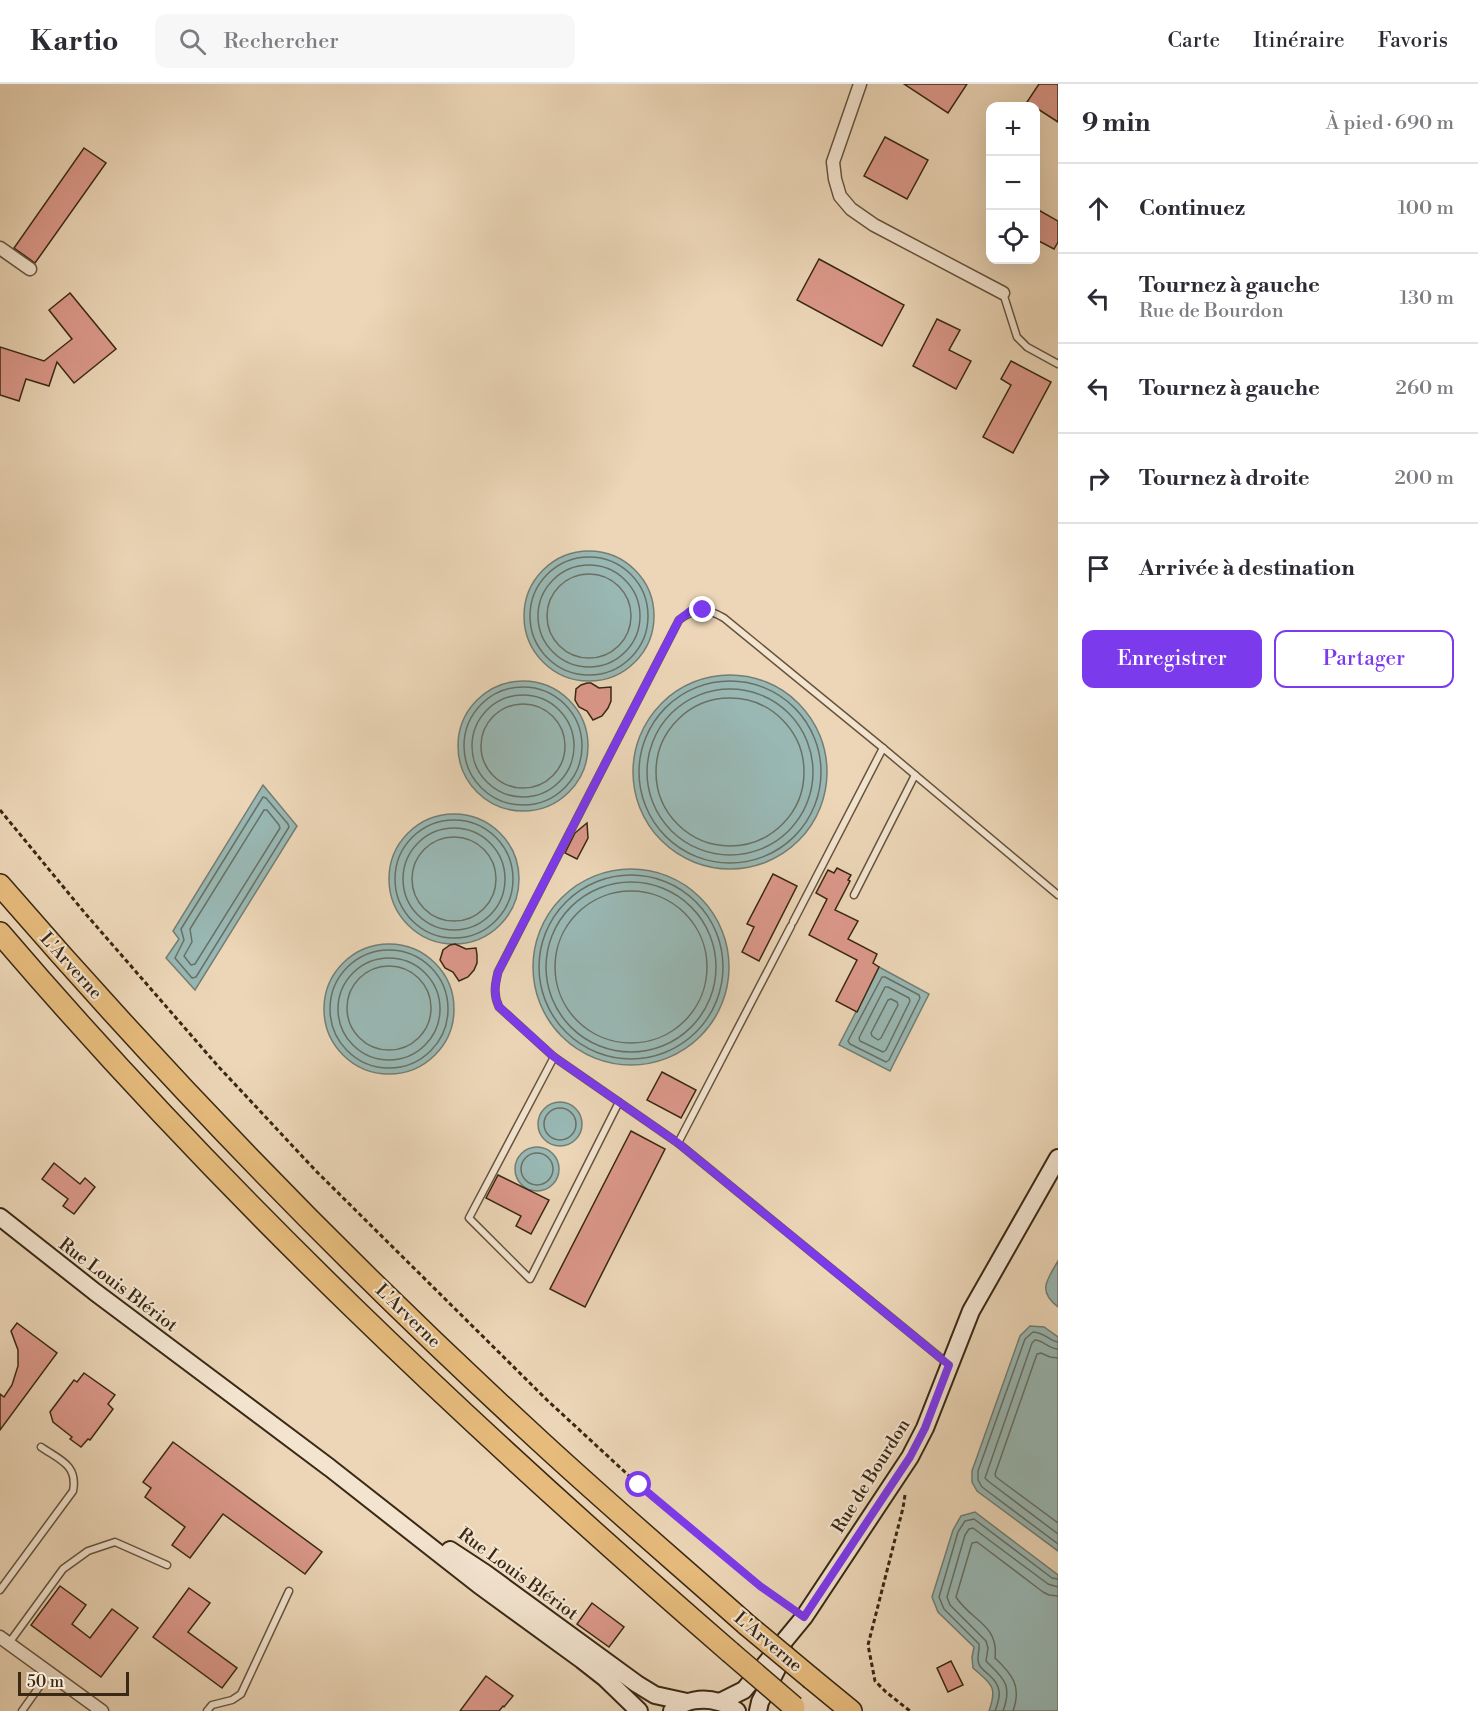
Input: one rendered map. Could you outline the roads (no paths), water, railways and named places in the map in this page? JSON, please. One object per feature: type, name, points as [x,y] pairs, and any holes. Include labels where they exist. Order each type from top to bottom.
[{"type":"highway","name":"L'Arverne","points":[[0,885],[184,1089],[406,1315],[530,1432],[747,1625],[851,1711]]},
{"type":"highway","name":"L'Arverne","points":[[0,933],[93,1038],[201,1154],[368,1322],[605,1544],[797,1709]]},
{"type":"main road","name":"Rue de Bourdon","points":[[720,1702],[744,1690],[804,1617],[910,1457],[925,1428],[971,1311],[1058,1158]]},
{"type":"main road","name":"Rue Louis Blériot","points":[[0,1217],[95,1292],[330,1468],[479,1585],[582,1660],[605,1678],[639,1711]]},
{"type":"main road","name":"Rue Louis Blériot","points":[[330,1468],[485,1573],[637,1684],[656,1695],[687,1702],[700,1700],[720,1702]]},
{"type":"main road","name":"Rue de Bourdon","points":[[758,1711],[804,1617]]},
{"type":"main road","points":[[672,1711],[687,1702]]},
{"type":"main road","points":[[720,1702],[737,1711]]},
{"type":"street","points":[[860,84],[833,162],[834,179],[840,196],[851,209],[874,225],[1003,293]]},
{"type":"street","points":[[0,248],[30,269]]},
{"type":"street","points":[[4,1640],[102,1711]]},
{"type":"lane","points":[[1003,293],[1017,337],[1027,347],[1058,364]]},
{"type":"lane","points":[[949,1365],[678,1143],[554,1057],[499,1007],[495,997],[498,972],[679,620],[690,611],[714,612],[724,618],[1058,895]]},
{"type":"lane","points":[[678,1143],[883,748]]},
{"type":"lane","points":[[854,895],[915,775]]},
{"type":"lane","points":[[554,1057],[469,1218],[530,1279],[618,1102]]},
{"type":"lane","points":[[0,1590],[73,1491],[75,1480],[70,1467],[41,1447]]},
{"type":"lane","points":[[4,1640],[63,1569],[88,1551],[114,1542],[167,1565]]},
{"type":"lane","points":[[207,1711],[212,1705],[232,1700],[241,1694],[290,1591]]},
{"type":"lane","points":[[22,1711],[50,1673]]},
{"type":"water","points":[[589,551],[614,556],[635,570],[649,591],[654,616],[649,641],[635,662],[614,676],[589,681],[564,676],[543,662],[529,641],[524,616],[529,591],[543,570],[564,556]]},
{"type":"water","points":[[720,675],[740,675],[776,686],[799,703],[811,718],[820,735],[827,762],[827,782],[820,809],[811,826],[799,841],[784,853],[767,862],[740,869],[720,869],[684,858],[655,834],[644,818],[637,800],[633,782],[633,762],[644,726],[668,697],[684,686],[702,679]]},
{"type":"water","points":[[523,681],[548,686],[569,700],[583,721],[588,746],[583,771],[569,792],[548,806],[523,811],[498,806],[477,792],[463,771],[458,746],[463,721],[477,700],[498,686]]},
{"type":"water","points":[[263,785],[297,826],[195,990],[166,958],[179,939],[173,931]]},
{"type":"water","points":[[454,814],[479,819],[500,833],[514,854],[519,879],[514,904],[500,925],[479,939],[454,944],[429,939],[408,925],[394,904],[389,879],[394,854],[408,833],[429,819]]},
{"type":"water","points":[[621,869],[641,869],[677,880],[707,905],[722,929],[729,957],[729,977],[722,1005],[707,1029],[693,1043],[669,1058],[641,1065],[621,1065],[585,1054],[555,1029],[540,1005],[533,977],[533,957],[544,921],[569,891],[593,876]]},
{"type":"water","points":[[389,944],[414,949],[435,963],[449,984],[454,1009],[449,1034],[435,1055],[414,1069],[389,1074],[364,1069],[343,1055],[329,1034],[324,1009],[329,984],[343,963],[364,949]]},
{"type":"water","points":[[879,967],[929,994],[890,1071],[839,1045]]},
{"type":"water","points":[[560,1102],[575,1109],[582,1124],[575,1139],[560,1146],[545,1139],[538,1124],[545,1109]]},
{"type":"water","points":[[537,1147],[552,1154],[559,1169],[552,1184],[537,1191],[522,1184],[515,1169],[522,1154]]},
{"type":"water","points":[[1058,1261],[1058,1307],[1048,1296],[1046,1285]]},
{"type":"water","points":[[1030,1326],[1044,1327],[1058,1337],[1058,1551],[977,1491],[972,1482],[972,1471],[1020,1336]]},
{"type":"water","points":[[975,1512],[1058,1575],[1058,1711],[989,1711],[993,1691],[988,1682],[973,1668],[974,1647],[938,1612],[932,1597],[953,1530],[961,1516]]}]
